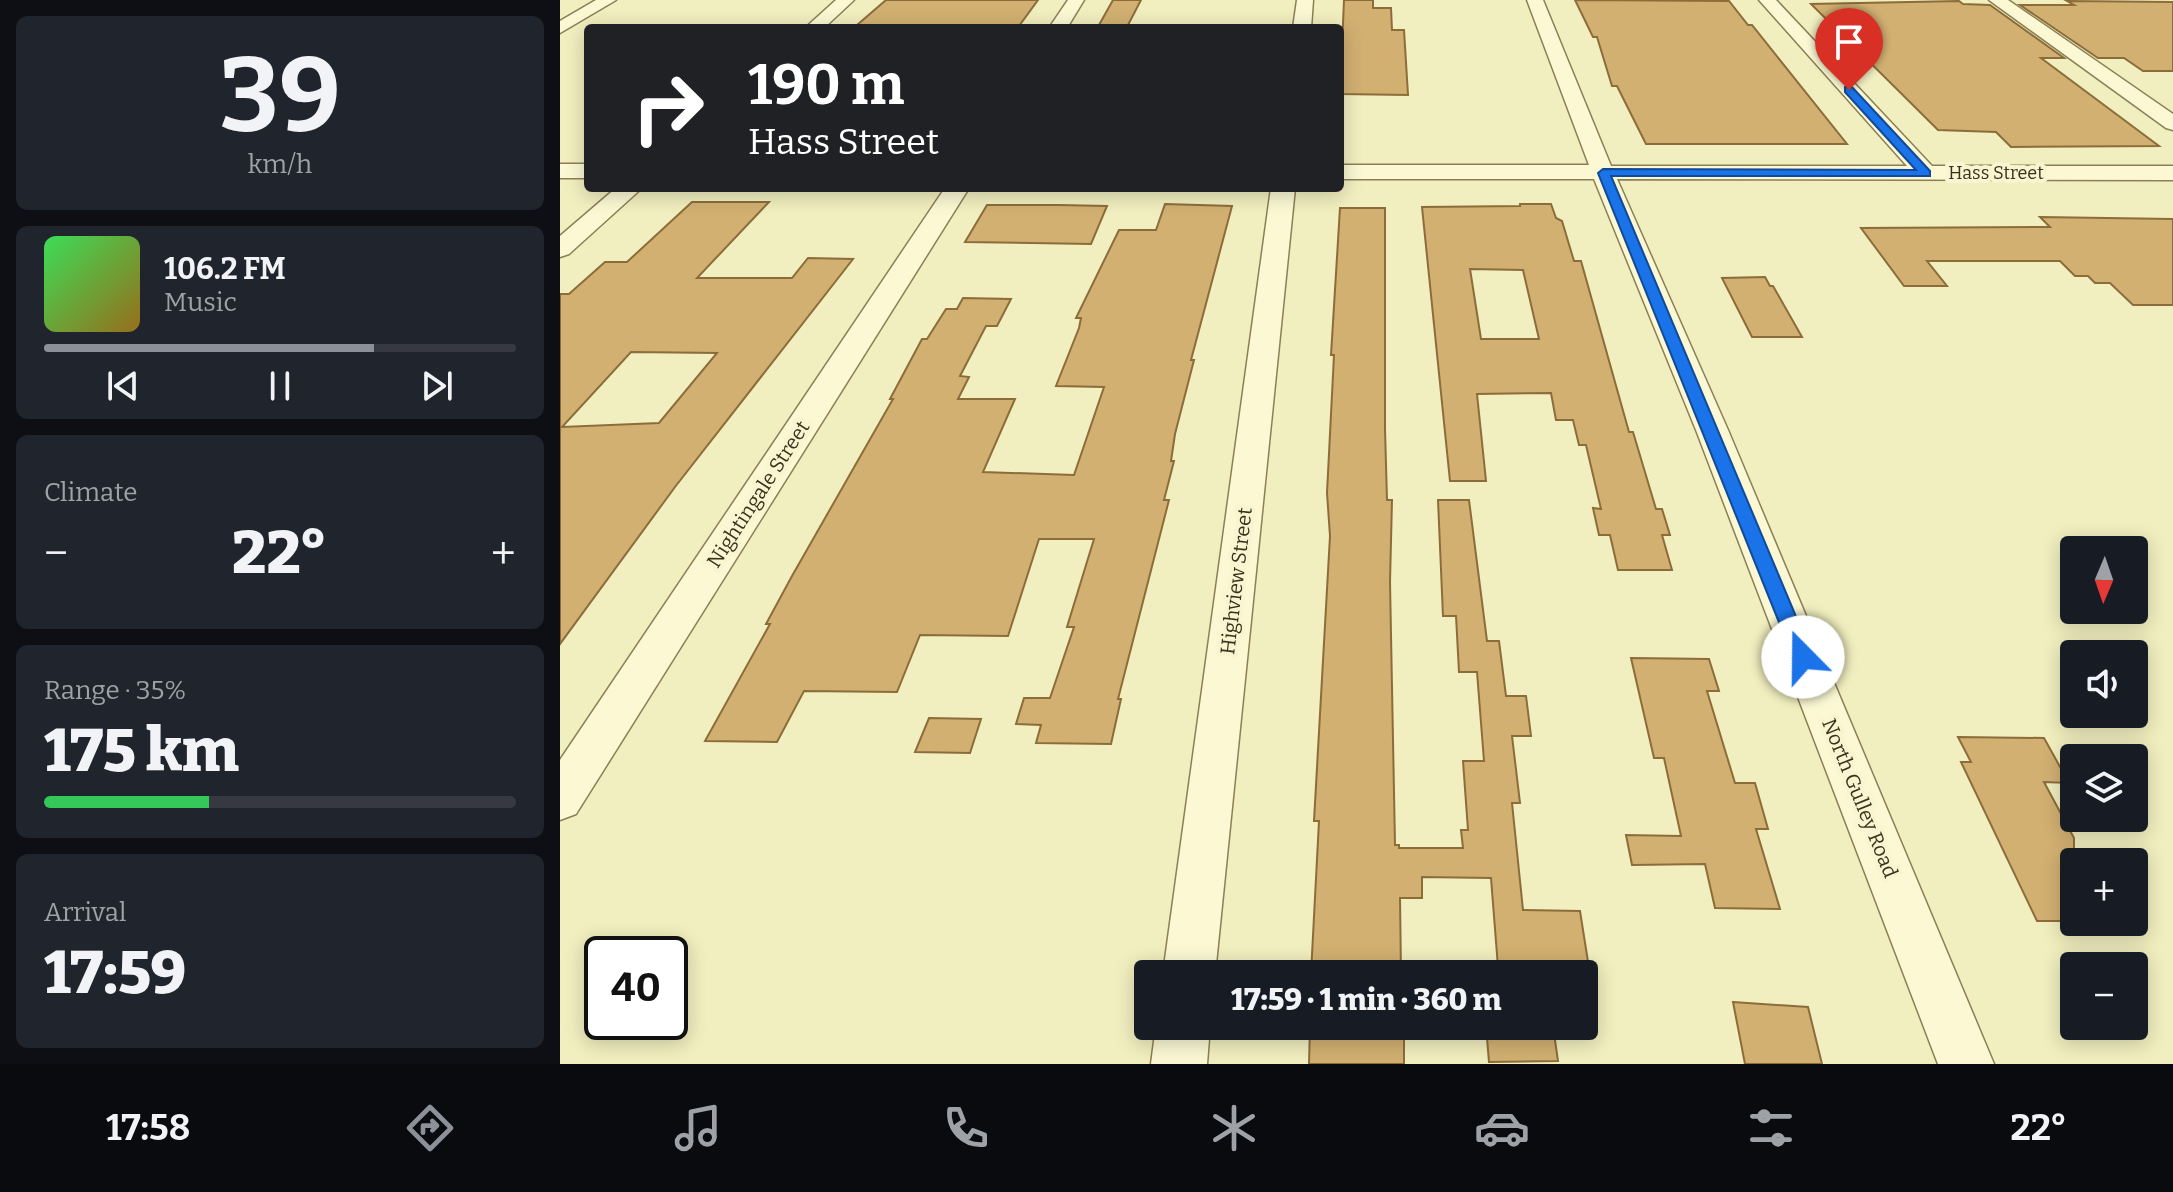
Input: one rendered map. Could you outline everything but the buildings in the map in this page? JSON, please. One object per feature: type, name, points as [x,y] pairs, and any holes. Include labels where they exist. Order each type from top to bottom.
[{"type":"street","points":[[560,28],[608,0]]},
{"type":"street","points":[[819,24],[846,0]]},
{"type":"street","points":[[1061,24],[1076,0]]},
{"type":"street","points":[[1302,24],[1305,0]]},
{"type":"street","name":"North Gulley Road","points":[[1535,0],[1603,173],[1696,391],[1966,1064]]},
{"type":"street","points":[[1767,0],[1926,173]]},
{"type":"street","points":[[1997,0],[2173,124]]},
{"type":"street","points":[[560,171],[584,171]]},
{"type":"street","name":"Hass Street","points":[[1344,172],[2173,173]]},
{"type":"street","points":[[560,249],[625,192]]},
{"type":"street","name":"Nightingale Street","points":[[560,799],[954,192]]},
{"type":"street","name":"Highview Street","points":[[1191,960],[1283,192]]},
{"type":"street","points":[[1179,1064],[1182,1040]]},
{"type":"route","points":[[1803,657],[1603,173],[1926,173],[1849,90]]}]
